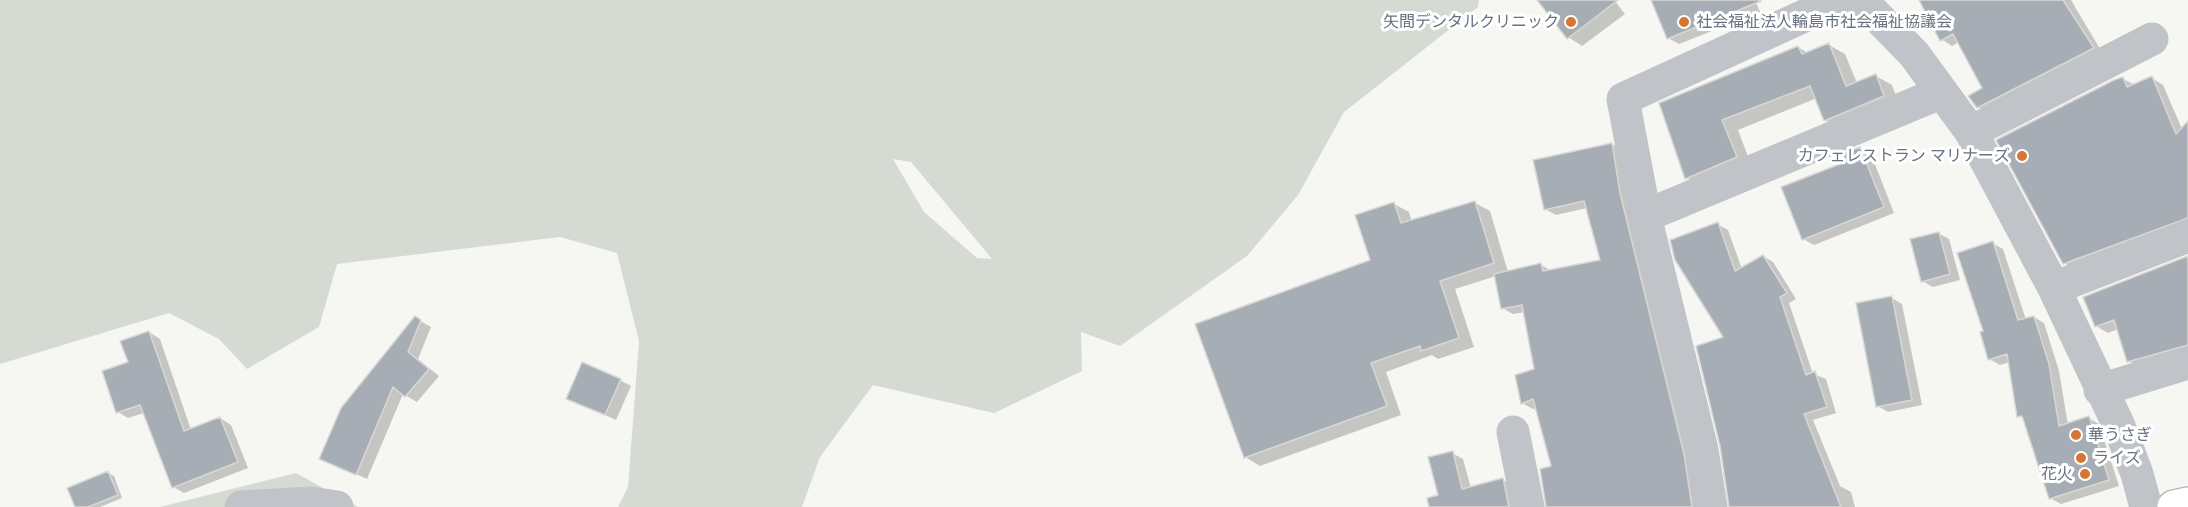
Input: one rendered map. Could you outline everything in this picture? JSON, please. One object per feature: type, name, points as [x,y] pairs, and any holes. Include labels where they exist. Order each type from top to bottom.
[{"type":"highway","points":[[2174,507],[2188,504]]},
{"type":"street","points":[[1711,507],[1702,450],[1645,216],[1623,99],[1839,0]]},
{"type":"street","points":[[1861,0],[1914,54],[1940,93],[1971,132],[2054,288],[2100,390],[2119,426],[2137,474],[2146,507]]},
{"type":"street","points":[[1971,132],[2152,39]]},
{"type":"street","points":[[1645,216],[1940,93]]},
{"type":"street","points":[[2054,288],[2188,236]]},
{"type":"street","points":[[2100,390],[2188,363]]},
{"type":"street","points":[[1514,432],[1528,507]]},
{"type":"street","points":[[241,507],[311,503],[337,507]]},
{"type":"shaded area","points":[[0,0],[1479,0],[1478,7],[1344,112],[1298,195],[1247,256],[1120,346],[1081,332],[1082,371],[994,413],[873,385],[820,457],[802,507],[618,507],[628,487],[639,341],[617,253],[560,237],[337,264],[319,327],[247,369],[219,339],[169,313],[0,364]],"holes":[[[893,159],[911,162],[992,259],[977,258],[924,212]]]},
{"type":"shaded area","points":[[296,473],[358,507],[160,507]]},
{"type":"building","name":"矢間デンタルクリニック","points":[[1537,0],[1618,0],[1567,39]]},
{"type":"building","name":"社会福祉法人輪島市社会福祉協議会","points":[[1651,0],[1761,0],[1761,1],[1667,39]]},
{"type":"building","points":[[1919,0],[2063,0],[2094,48],[1977,108],[1968,96],[1982,88],[1953,34],[1940,41]]},
{"type":"building","points":[[1829,43],[1846,86],[1876,74],[1884,96],[1824,121],[1810,86],[1722,120],[1737,157],[1685,179],[1659,103],[1798,46],[1802,54]]},
{"type":"building","points":[[2152,76],[2176,134],[2188,121],[2188,218],[2063,264],[1996,140],[2114,80],[2123,77],[2127,87]]},
{"type":"building","points":[[1612,143],[1620,193],[1684,454],[1692,507],[1546,507],[1540,469],[1551,466],[1533,399],[1521,404],[1515,375],[1534,369],[1522,305],[1501,309],[1494,274],[1541,263],[1543,271],[1600,260],[1584,201],[1544,210],[1533,160]]},
{"type":"building","points":[[1860,147],[1884,207],[1802,240],[1781,187],[1840,164],[1837,156]]},
{"type":"building","points":[[1475,201],[1494,263],[1440,281],[1459,338],[1421,351],[1420,346],[1371,363],[1387,406],[1244,458],[1195,324],[1370,260],[1355,215],[1394,202],[1401,223]]},
{"type":"building","points":[[1718,222],[1735,271],[1763,255],[1787,293],[1780,297],[1806,375],[1815,371],[1827,407],[1804,414],[1841,507],[1729,507],[1720,446],[1696,346],[1723,337],[1675,260],[1670,240]]},
{"type":"building","points":[[1939,232],[1950,274],[1921,282],[1910,239]]},
{"type":"building","points":[[1993,241],[2018,320],[2034,316],[2049,364],[2059,426],[2089,416],[2109,480],[2049,499],[2022,416],[2017,417],[2007,354],[1988,360],[1980,332],[1983,331],[1957,253]]},
{"type":"building","points":[[2188,256],[2188,345],[2127,362],[2114,320],[2095,327],[2083,297]]},
{"type":"building","points":[[1892,296],[1912,400],[1876,407],[1856,303]]},
{"type":"building","points":[[415,316],[421,320],[408,352],[429,369],[405,397],[393,387],[356,475],[319,459],[341,408]]},
{"type":"building","points":[[149,331],[184,431],[220,417],[238,462],[172,488],[140,405],[116,413],[102,371],[128,362],[120,341]]},
{"type":"building","points":[[582,362],[621,379],[605,415],[566,399]]},
{"type":"building","points":[[1453,451],[1462,489],[1503,478],[1509,507],[1429,507],[1427,498],[1438,495],[1428,457]]},
{"type":"building","points":[[108,471],[118,495],[88,507],[75,507],[67,488]]},
{"type":"place","name":"矢間デンタルクリニック","points":[[1571,22]]},
{"type":"place","name":"社会福祉法人輪島市社会福祉協議会","points":[[1684,22]]},
{"type":"place","name":"カフェレストラン マリナーズ","points":[[2022,156]]},
{"type":"place","name":"華うさぎ","points":[[2076,435]]},
{"type":"place","name":"ライズ","points":[[2081,458]]},
{"type":"place","name":"花火","points":[[2085,474]]}]
